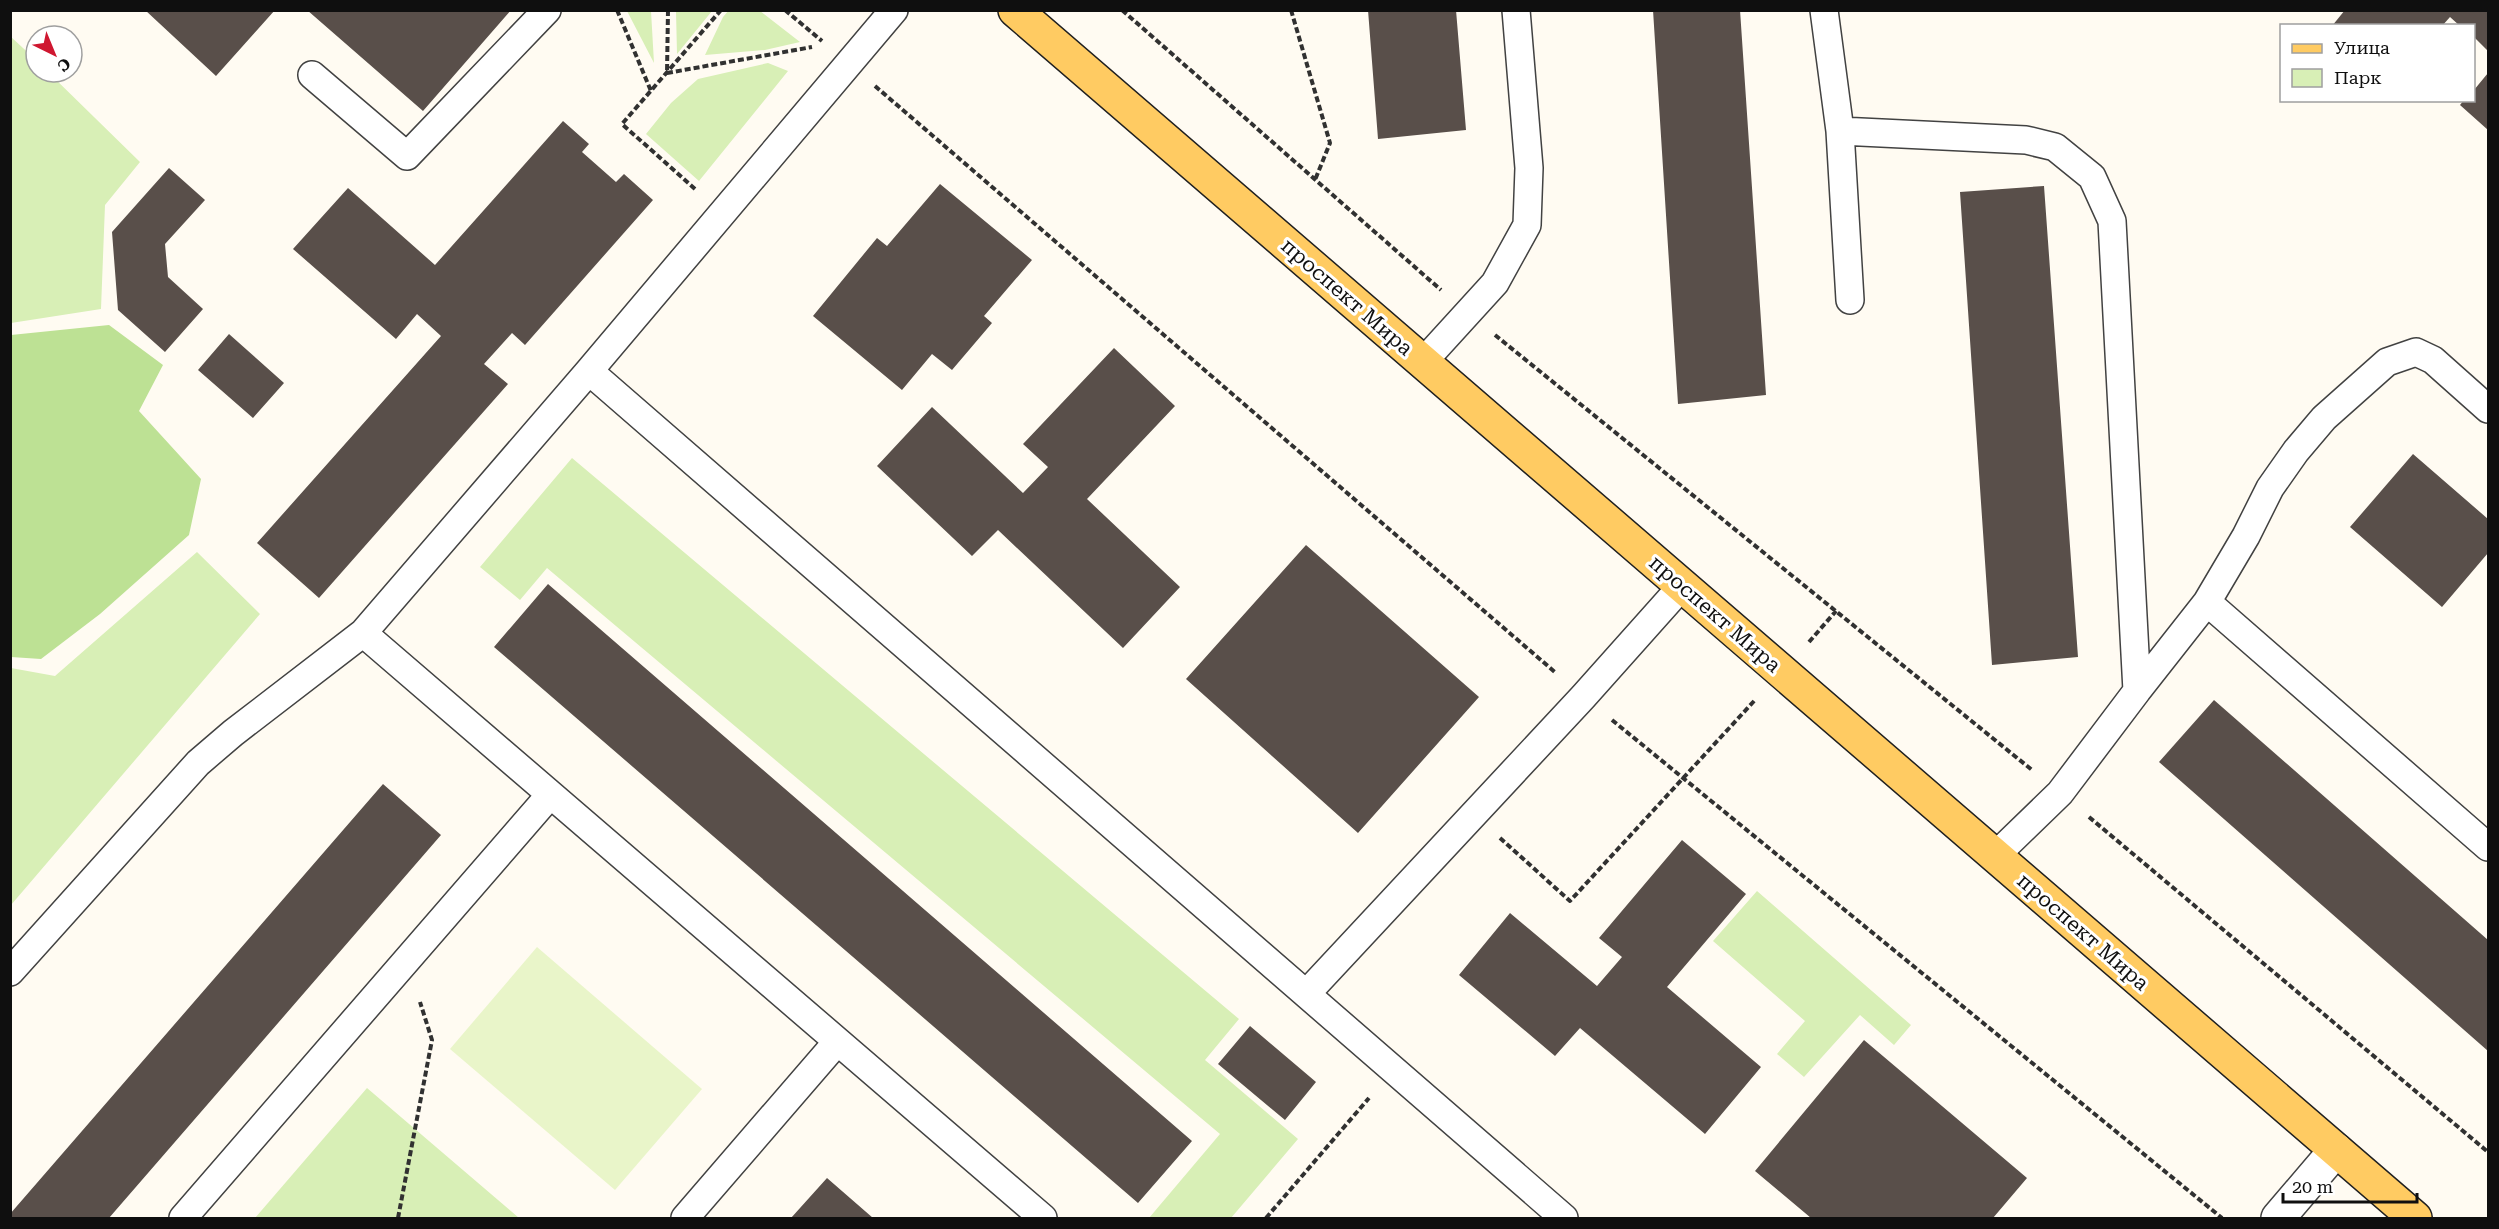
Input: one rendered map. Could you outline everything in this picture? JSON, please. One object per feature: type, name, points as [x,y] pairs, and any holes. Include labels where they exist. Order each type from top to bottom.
[{"type":"main road","name":"проспект Мира","points":[[1015,10],[2415,1218]]},
{"type":"street","points":[[2278,1218],[2336,1150]]},
{"type":"lane","points":[[312,75],[407,156],[547,10]]},
{"type":"lane","points":[[10,972],[198,764],[233,733],[363,633],[589,371],[894,10]]},
{"type":"lane","points":[[1423,362],[1495,283],[1527,225],[1529,168],[1516,10]]},
{"type":"lane","points":[[1824,10],[1840,131],[1850,300]]},
{"type":"lane","points":[[1840,131],[2026,140],[2055,147],[2092,177],[2112,221],[2137,691]]},
{"type":"lane","points":[[1995,856],[2060,793],[2207,602],[2246,536],[2270,488],[2296,451],[2324,418],[2387,362],[2416,352],[2433,360],[2488,409]]},
{"type":"lane","points":[[589,371],[1564,1218]]},
{"type":"lane","points":[[1307,993],[1583,697],[1682,586]]},
{"type":"lane","points":[[2207,602],[2488,847]]},
{"type":"lane","points":[[363,633],[1043,1218]]},
{"type":"lane","points":[[183,1218],[550,795]]},
{"type":"lane","points":[[685,1218],[837,1042]]},
{"type":"path","points":[[617,10],[651,91]]},
{"type":"path","points":[[668,10],[668,73]]},
{"type":"path","points":[[700,193],[622,124],[721,10]]},
{"type":"path","points":[[668,73],[826,45],[785,10]]},
{"type":"path","points":[[1122,10],[1467,312],[2060,793],[2488,1152]]},
{"type":"path","points":[[1290,10],[1330,143],[1315,180]]},
{"type":"path","points":[[849,63],[1583,697],[2222,1218]]},
{"type":"path","points":[[1474,814],[1570,901],[1682,776],[1782,672],[1836,611]]},
{"type":"path","points":[[398,1218],[432,1040],[408,961]]},
{"type":"path","points":[[1266,1218],[1393,1070]]},
{"type":"green space","points":[[729,10],[760,11],[800,42],[765,50],[705,55],[723,17]]},
{"type":"green space","points":[[627,11],[651,11],[654,63]]},
{"type":"green space","points":[[676,11],[712,11],[677,54]]},
{"type":"green space","points":[[10,36],[24,49],[24,84],[60,84],[140,162],[105,205],[101,309],[11,323]]},
{"type":"green space","points":[[768,63],[788,71],[699,181],[646,134],[671,103],[698,79]]},
{"type":"green space","points":[[109,325],[163,365],[139,411],[201,479],[189,535],[100,614],[41,659],[11,657],[11,335]]},
{"type":"green space","points":[[572,458],[1239,1019],[1205,1060],[1298,1139],[1231,1218],[1149,1218],[1220,1134],[547,568],[520,600],[480,567]]},
{"type":"green space","points":[[197,552],[260,614],[11,905],[11,668],[55,676]]},
{"type":"green space","points":[[1757,891],[1911,1025],[1894,1045],[1860,1015],[1804,1077],[1777,1054],[1805,1021],[1713,941]]},
{"type":"green space","points":[[537,947],[702,1089],[615,1190],[450,1049]]},
{"type":"green space","points":[[367,1088],[519,1218],[255,1218]]},
{"type":"building","points":[[145,10],[275,10],[216,76]]},
{"type":"building","points":[[307,10],[511,10],[423,111]]},
{"type":"building","points":[[1368,10],[1456,10],[1466,130],[1378,139]]},
{"type":"building","points":[[1653,10],[1740,10],[1766,395],[1678,404]]},
{"type":"building","points":[[2345,10],[2488,10],[2488,51],[2475,38],[2475,24],[2458,24],[2450,17],[2444,24],[2334,24]]},
{"type":"building","points":[[2488,73],[2488,130],[2460,105],[2462,102],[2475,102],[2475,89]]},
{"type":"building","points":[[563,121],[589,144],[582,152],[616,182],[624,174],[653,200],[525,345],[512,333],[484,364],[508,384],[319,598],[257,543],[441,336],[417,314],[396,339],[293,249],[348,188],[435,265]]},
{"type":"building","points":[[169,168],[205,200],[165,244],[168,277],[203,309],[165,352],[118,310],[112,232]]},
{"type":"building","points":[[940,184],[1032,260],[984,316],[992,323],[952,370],[932,354],[902,390],[813,316],[877,238],[887,246]]},
{"type":"building","points":[[2044,186],[2078,657],[1992,665],[1960,192]]},
{"type":"building","points":[[229,334],[284,383],[253,418],[198,370]]},
{"type":"building","points":[[1114,348],[1175,406],[1087,499],[1180,587],[1123,648],[998,530],[972,556],[877,466],[932,407],[1023,493],[1048,467],[1023,444]]},
{"type":"building","points":[[2413,454],[2488,519],[2488,553],[2442,607],[2350,527]]},
{"type":"building","points":[[1306,545],[1479,697],[1358,833],[1186,679]]},
{"type":"building","points":[[548,584],[1192,1141],[1138,1203],[494,647]]},
{"type":"building","points":[[2214,700],[2488,940],[2488,1051],[2159,762]]},
{"type":"building","points":[[383,784],[441,835],[109,1218],[10,1218],[10,1214]]},
{"type":"building","points":[[1682,840],[1746,894],[1667,987],[1761,1067],[1705,1134],[1580,1028],[1555,1056],[1459,975],[1510,913],[1597,986],[1622,957],[1599,938]]},
{"type":"building","points":[[1250,1026],[1316,1082],[1285,1120],[1218,1064]]},
{"type":"building","points":[[1864,1040],[2027,1178],[1993,1218],[1811,1218],[1755,1171]]},
{"type":"building","points":[[827,1178],[873,1218],[791,1218]]}]
